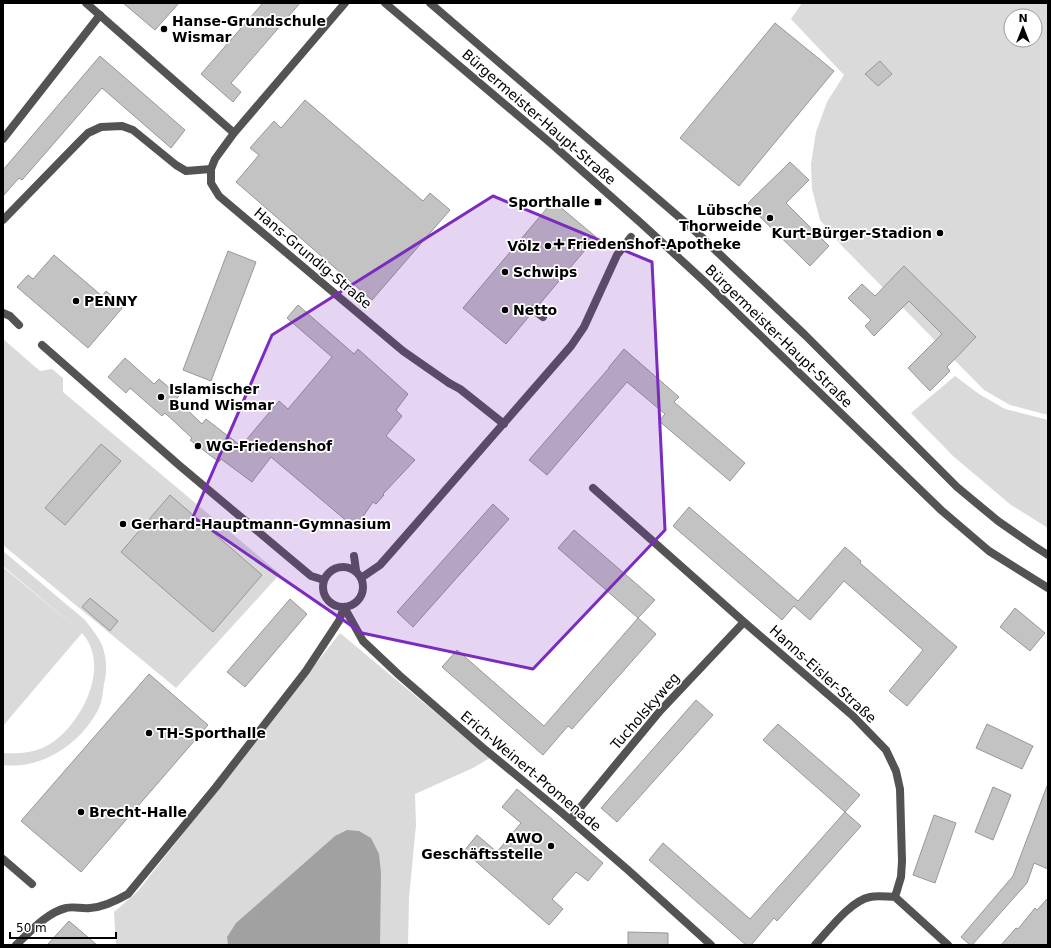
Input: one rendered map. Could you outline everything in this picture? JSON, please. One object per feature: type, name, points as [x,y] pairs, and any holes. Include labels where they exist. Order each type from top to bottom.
[{"type":"street","points":[[86,3],[234,133]]},
{"type":"street","points":[[3,220],[88,133],[102,127],[122,126],[133,130],[176,166],[186,171],[211,169],[215,159],[234,133],[345,3]]},
{"type":"street","name":"Bürgermeister-Haupt-Straße","points":[[385,3],[554,146],[654,235],[705,282],[941,510],[989,551],[1048,588]]},
{"type":"street","name":"Bürgermeister-Haupt-Straße","points":[[430,3],[693,228],[806,335],[957,487],[998,521],[1048,555]]},
{"type":"street","points":[[3,139],[100,14]]},
{"type":"street","name":"Hans-Grundig-Straße","points":[[211,169],[211,184],[219,196],[403,351],[460,389],[504,424]]},
{"type":"street","points":[[362,578],[380,565],[571,346],[584,327],[617,255],[631,237]]},
{"type":"street","points":[[534,310],[543,317]]},
{"type":"street","points":[[3,313],[10,316],[19,325]]},
{"type":"street","points":[[42,345],[174,461],[311,576],[324,580]]},
{"type":"street","name":"Hanns-Eisler-Straße","points":[[593,488],[744,622],[854,716],[886,750],[896,771],[900,789],[902,861],[901,877],[895,897]]},
{"type":"street","points":[[354,556],[356,570],[362,578],[363,589],[359,599],[355,603],[344,607],[332,604],[323,593],[322,587],[326,574],[337,567],[344,566],[356,570]]},
{"type":"street","points":[[16,945],[50,915],[67,908],[100,907],[115,902],[128,894],[216,787],[306,670],[339,621],[344,607]]},
{"type":"street","name":"Erich-Weinert-Promenade","points":[[344,607],[363,641],[399,675],[482,747],[570,820],[711,945]]},
{"type":"street","name":"Tucholskyweg","points":[[570,820],[660,711],[744,622]]},
{"type":"street","points":[[3,859],[32,884]]},
{"type":"street","points":[[815,945],[854,905],[869,897],[882,896],[895,897],[948,945]]},
{"type":"highlighted area","points":[[493,196],[652,262],[665,530],[533,669],[362,633],[193,517],[272,335]]},
{"type":"shaded area","name":"Kurt-Bürger-Stadion","points":[[802,3],[1048,3],[1048,415],[1010,405],[984,390],[843,247],[820,220],[812,189],[811,164],[816,132],[827,102],[844,75],[791,19]]},
{"type":"shaded area","points":[[3,339],[40,371],[52,369],[63,378],[63,392],[280,574],[176,688],[3,545]]},
{"type":"shaded area","points":[[955,376],[979,394],[1005,409],[1048,420],[1048,528],[1011,505],[953,456],[911,413]]},
{"type":"shaded area","points":[[3,551],[85,620],[102,645],[106,665],[100,705],[92,721],[71,743],[59,752],[32,763],[18,765],[3,765],[3,753],[35,751],[47,746],[64,733],[74,721],[90,692],[94,661],[90,646],[82,633],[3,726],[3,567],[81,632],[3,566]]},
{"type":"shaded area","points":[[340,633],[490,758],[473,768],[415,794],[416,825],[409,898],[408,945],[116,945],[114,912],[138,891]]},
{"type":"shaded area","points":[[347,830],[359,831],[371,838],[379,854],[381,873],[380,945],[228,945],[227,937],[236,923],[335,836]]},
{"type":"building","points":[[123,3],[179,3],[155,30]]},
{"type":"building","points":[[263,3],[300,3],[231,83],[241,92],[233,102],[201,74]]},
{"type":"building","points":[[775,23],[834,71],[739,186],[680,138]]},
{"type":"building","points":[[100,56],[185,130],[171,148],[102,88],[22,180],[19,178],[3,196],[3,170]]},
{"type":"building","points":[[880,61],[892,74],[878,86],[865,74]]},
{"type":"building","points":[[305,100],[423,201],[430,193],[450,210],[372,300],[236,182],[259,155],[250,148],[274,121],[281,128]]},
{"type":"building","points":[[790,162],[809,180],[786,203],[829,246],[810,266],[747,204]]},
{"type":"building","points":[[553,201],[596,237],[538,306],[530,306],[529,310],[531,314],[506,344],[463,308]]},
{"type":"building","points":[[228,251],[256,262],[211,381],[183,370]]},
{"type":"building","name":"PENNY","points":[[54,255],[102,296],[106,291],[124,306],[88,348],[17,287],[28,275],[33,279]]},
{"type":"building","points":[[904,266],[976,337],[947,367],[950,371],[930,391],[908,368],[942,334],[909,301],[874,336],[865,326],[871,320],[848,298],[862,284],[875,296]]},
{"type":"building","points":[[298,305],[354,354],[358,349],[408,394],[396,410],[402,416],[386,436],[415,460],[383,494],[384,495],[376,504],[373,502],[355,528],[271,457],[252,482],[221,459],[219,462],[190,440],[192,438],[165,413],[162,416],[130,388],[126,393],[108,377],[125,358],[154,384],[159,379],[179,396],[176,399],[202,424],[206,419],[241,446],[279,401],[288,409],[332,357],[287,318]]},
{"type":"building","points":[[624,349],[679,397],[674,402],[745,463],[730,481],[659,421],[665,414],[627,382],[547,475],[529,460]]},
{"type":"building","points":[[101,444],[121,461],[65,525],[45,508]]},
{"type":"building","points":[[170,495],[262,575],[213,632],[121,552]]},
{"type":"building","points":[[493,504],[509,519],[413,627],[397,612]]},
{"type":"building","points":[[689,507],[798,601],[845,547],[861,561],[860,563],[957,647],[907,706],[889,691],[923,650],[844,581],[810,620],[794,606],[782,620],[673,526]]},
{"type":"building","points":[[574,530],[655,600],[638,618],[558,548]]},
{"type":"building","points":[[90,598],[118,621],[110,631],[82,607]]},
{"type":"building","points":[[290,599],[307,614],[245,687],[227,672]]},
{"type":"building","points":[[1015,608],[1045,633],[1030,651],[1000,627]]},
{"type":"building","points":[[638,618],[656,634],[572,729],[568,726],[543,755],[442,667],[457,650],[544,726]]},
{"type":"building","points":[[149,674],[208,725],[81,872],[21,821]]},
{"type":"building","points":[[696,700],[713,715],[617,822],[601,808]]},
{"type":"building","points":[[778,724],[860,795],[845,812],[763,740]]},
{"type":"building","points":[[987,724],[1033,746],[1022,769],[976,748]]},
{"type":"building","points":[[1047,786],[1048,869],[1034,863],[1027,883],[972,945],[970,945],[961,937],[1013,876]]},
{"type":"building","points":[[993,787],[1011,795],[993,840],[975,832]]},
{"type":"building","points":[[517,789],[603,863],[588,881],[576,872],[552,899],[563,909],[549,925],[464,851],[477,835],[497,852],[521,823],[502,807]]},
{"type":"building","points":[[845,812],[861,826],[777,921],[774,918],[751,945],[746,945],[649,860],[663,843],[750,919]]},
{"type":"building","points":[[934,815],[956,823],[935,883],[913,875]]},
{"type":"building","points":[[1048,898],[1048,945],[1001,945],[1016,928],[1018,929],[1035,908],[1037,910]]},
{"type":"building","points":[[69,921],[97,945],[47,945]]},
{"type":"building","points":[[628,932],[668,933],[668,945],[628,945]]},
{"type":"place","name":"Hanse-Grundschule Wismar","points":[[164,29]]},
{"type":"place","name":"Sporthalle","points":[[598,202]]},
{"type":"place","name":"Lübsche Thorweide","points":[[770,218]]},
{"type":"place","name":"Kurt-Bürger-Stadion","points":[[940,233]]},
{"type":"place","name":"Friedenshof-Apotheke","points":[[559,244]]},
{"type":"place","name":"Völz","points":[[548,246]]},
{"type":"place","name":"Schwips","points":[[505,272]]},
{"type":"place","name":"PENNY","points":[[76,301]]},
{"type":"place","name":"Netto","points":[[505,310]]},
{"type":"place","name":"Islamischer Bund Wismar","points":[[161,397]]},
{"type":"place","name":"WG-Friedenshof","points":[[198,446]]},
{"type":"place","name":"Gerhard-Hauptmann-Gymnasium","points":[[123,524]]},
{"type":"place","name":"TH-Sporthalle","points":[[149,733]]},
{"type":"place","name":"Brecht-Halle","points":[[81,812]]},
{"type":"place","name":"AWO Geschäftsstelle","points":[[551,846]]}]
